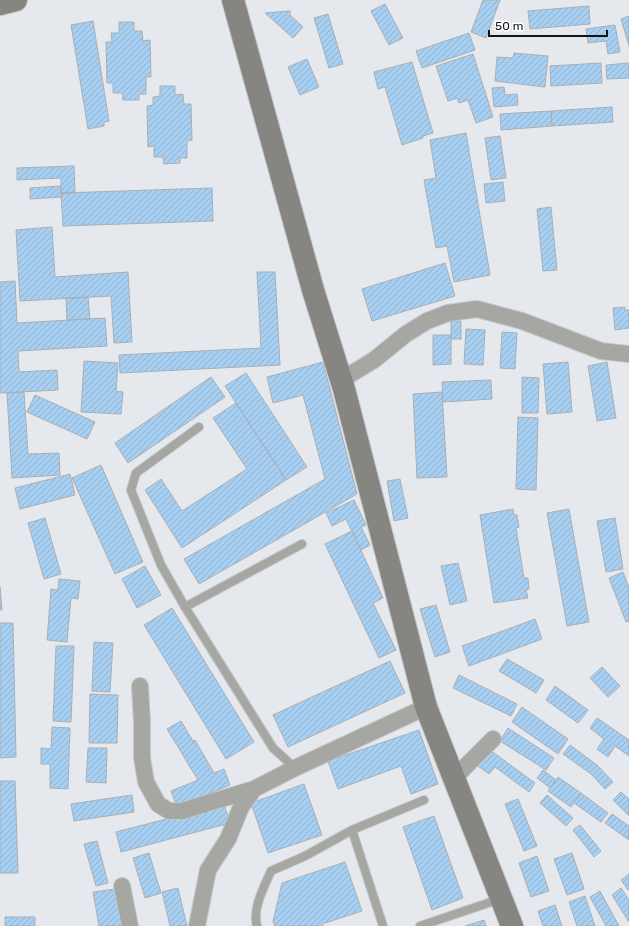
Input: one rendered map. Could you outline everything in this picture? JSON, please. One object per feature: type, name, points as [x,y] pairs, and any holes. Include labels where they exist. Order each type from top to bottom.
[{"type":"street","points":[[0,4],[16,0]]},
{"type":"street","points":[[233,0],[313,290],[341,380],[426,707],[512,926]]},
{"type":"street","points":[[341,380],[374,360],[406,334],[426,321],[448,313],[477,309],[522,321],[601,351],[629,354]]},
{"type":"street","points":[[140,686],[142,758],[146,782],[158,804],[169,811],[182,811],[254,789],[295,768],[426,707]]},
{"type":"street","points":[[454,778],[493,739]]},
{"type":"street","points":[[197,926],[208,870],[228,839],[241,807],[254,789]]},
{"type":"street","points":[[122,886],[130,926]]},
{"type":"lane","points":[[199,427],[136,473],[132,490],[161,566],[185,607],[273,748],[295,768]]},
{"type":"lane","points":[[185,607],[302,544]]},
{"type":"lane","points":[[257,926],[256,921],[260,898],[271,871],[305,856],[352,830],[424,800]]},
{"type":"lane","points":[[352,830],[383,926]]},
{"type":"lane","points":[[420,926],[501,899]]},
{"type":"building","points":[[483,0],[500,0],[486,38],[471,32]]},
{"type":"building","points":[[385,4],[403,38],[389,45],[371,11]]},
{"type":"building","points":[[589,6],[590,24],[530,29],[528,11]]},
{"type":"building","points":[[290,11],[290,15],[303,27],[293,38],[265,13]]},
{"type":"building","points":[[328,14],[343,64],[329,68],[314,18]]},
{"type":"building","points":[[629,16],[629,46],[621,19]]},
{"type":"building","points":[[93,21],[109,121],[104,122],[104,126],[88,129],[71,25]]},
{"type":"building","points":[[119,22],[134,22],[134,31],[142,31],[143,41],[150,40],[151,77],[146,77],[146,94],[139,94],[139,100],[123,100],[122,93],[113,93],[113,83],[107,83],[106,42],[112,42],[111,33],[119,33]]},
{"type":"building","points":[[615,25],[620,52],[608,54],[606,41],[588,43],[586,29]]},
{"type":"building","points":[[469,33],[475,50],[422,68],[416,51]]},
{"type":"building","points":[[514,53],[548,56],[545,87],[495,81],[497,57],[513,58]]},
{"type":"building","points":[[473,54],[493,117],[476,123],[468,100],[459,103],[457,98],[448,101],[436,66]]},
{"type":"building","points":[[307,59],[319,87],[300,95],[288,67]]},
{"type":"building","points":[[412,62],[433,133],[402,145],[385,87],[378,89],[374,72]]},
{"type":"building","points":[[601,63],[602,83],[551,86],[550,66]]},
{"type":"building","points":[[629,63],[629,78],[607,79],[606,65]]},
{"type":"building","points":[[160,86],[175,86],[175,95],[183,94],[184,104],[191,104],[192,140],[187,141],[187,158],[180,158],[180,163],[164,164],[163,157],[154,157],[154,146],[148,147],[147,106],[153,105],[153,97],[160,96]]},
{"type":"building","points":[[504,87],[505,95],[517,94],[518,105],[494,107],[492,88]]},
{"type":"building","points":[[612,107],[613,122],[552,126],[551,111]]},
{"type":"building","points":[[551,111],[552,126],[501,130],[500,114]]},
{"type":"building","points":[[466,133],[490,275],[454,282],[447,246],[436,248],[424,180],[436,178],[430,140]]},
{"type":"building","points":[[500,136],[506,178],[491,180],[485,138]]},
{"type":"building","points":[[74,166],[75,193],[61,193],[61,178],[17,180],[17,168]]},
{"type":"building","points":[[503,182],[505,201],[486,203],[484,184]]},
{"type":"building","points":[[61,186],[62,197],[30,199],[30,188]]},
{"type":"building","points":[[212,188],[213,221],[63,226],[61,193]]},
{"type":"building","points":[[551,207],[557,270],[543,271],[537,209]]},
{"type":"building","points":[[52,227],[55,277],[128,272],[132,342],[114,343],[111,296],[20,301],[16,230]]},
{"type":"building","points":[[445,263],[455,296],[372,321],[362,289]]},
{"type":"building","points":[[257,272],[275,272],[280,365],[120,373],[119,355],[261,348]]},
{"type":"building","points":[[15,281],[17,323],[105,318],[107,346],[18,351],[19,372],[57,370],[58,390],[0,393],[0,282]]},
{"type":"building","points":[[88,297],[90,319],[67,320],[66,298]]},
{"type":"building","points":[[625,307],[625,310],[629,310],[629,328],[615,330],[613,308]]},
{"type":"building","points":[[451,321],[461,321],[461,339],[451,339]]},
{"type":"building","points":[[466,329],[485,330],[483,365],[464,364]]},
{"type":"building","points":[[502,332],[517,333],[515,369],[500,368]]},
{"type":"building","points":[[433,335],[451,335],[451,364],[433,365]]},
{"type":"building","points":[[84,361],[118,363],[116,391],[123,392],[121,414],[81,412]]},
{"type":"building","points":[[323,362],[357,494],[199,584],[184,559],[325,479],[303,395],[273,403],[267,377]]},
{"type":"building","points":[[568,362],[572,412],[547,414],[543,364]]},
{"type":"building","points":[[607,362],[616,418],[597,421],[588,366]]},
{"type":"building","points":[[246,373],[307,467],[286,480],[225,386]]},
{"type":"building","points":[[211,377],[225,397],[128,463],[115,443]]},
{"type":"building","points":[[522,377],[539,378],[538,413],[522,413]]},
{"type":"building","points":[[491,380],[492,399],[443,402],[442,382]]},
{"type":"building","points":[[24,392],[28,454],[59,453],[60,475],[12,478],[7,393]]},
{"type":"building","points":[[442,392],[447,477],[417,478],[413,394]]},
{"type":"building","points":[[35,395],[95,422],[87,439],[27,412]]},
{"type":"building","points":[[236,403],[286,480],[182,548],[145,490],[161,479],[182,511],[247,469],[213,418]]},
{"type":"building","points":[[518,417],[538,418],[536,490],[516,489]]},
{"type":"building","points":[[101,465],[143,562],[115,574],[72,478]]},
{"type":"building","points":[[70,474],[75,495],[20,509],[15,488]]},
{"type":"building","points":[[400,479],[408,518],[394,521],[387,481]]},
{"type":"building","points":[[354,500],[366,525],[361,527],[370,545],[361,550],[346,519],[332,526],[326,513]]},
{"type":"building","points":[[513,509],[514,515],[517,515],[519,527],[516,528],[524,578],[528,578],[529,589],[526,590],[528,598],[494,603],[480,515]]},
{"type":"building","points":[[569,509],[589,622],[567,626],[547,513]]},
{"type":"building","points":[[45,518],[61,574],[44,579],[28,523]]},
{"type":"building","points":[[615,518],[623,569],[606,572],[597,521]]},
{"type":"building","points":[[352,531],[383,598],[373,603],[396,650],[379,658],[325,544]]},
{"type":"building","points":[[458,563],[467,601],[450,605],[441,566]]},
{"type":"building","points":[[145,566],[161,595],[137,608],[122,579]]},
{"type":"building","points":[[623,572],[629,588],[629,621],[626,622],[609,578]]},
{"type":"building","points":[[59,579],[80,581],[78,599],[71,598],[67,642],[47,640],[51,589],[58,590]]},
{"type":"building","points":[[0,587],[2,610],[0,610]]},
{"type":"building","points":[[436,605],[450,652],[435,657],[420,609]]},
{"type":"building","points":[[172,608],[254,742],[226,759],[144,625]]},
{"type":"building","points":[[535,619],[542,639],[469,666],[462,646]]},
{"type":"building","points":[[0,623],[13,623],[16,757],[0,758]]},
{"type":"building","points":[[94,642],[113,643],[110,692],[92,691]]},
{"type":"building","points":[[56,646],[74,646],[71,722],[53,721]]},
{"type":"building","points":[[507,659],[544,680],[536,693],[499,671]]},
{"type":"building","points":[[390,661],[405,693],[288,747],[273,715]]},
{"type":"building","points":[[602,667],[620,686],[608,697],[590,678]]},
{"type":"building","points":[[459,675],[517,704],[511,716],[453,688]]},
{"type":"building","points":[[555,686],[588,710],[578,723],[546,700]]},
{"type":"building","points":[[90,694],[118,695],[117,743],[89,743]]},
{"type":"building","points":[[522,707],[568,739],[558,754],[512,722]]},
{"type":"building","points":[[597,718],[629,740],[629,756],[615,746],[608,757],[597,749],[604,739],[590,728]]},
{"type":"building","points":[[181,721],[193,741],[195,740],[214,773],[224,769],[230,785],[177,807],[171,791],[198,780],[167,729]]},
{"type":"building","points":[[52,727],[70,728],[68,789],[50,788],[50,764],[41,764],[41,748],[51,749]]},
{"type":"building","points":[[508,728],[554,758],[546,770],[500,741]]},
{"type":"building","points":[[419,730],[438,784],[411,794],[401,766],[338,789],[328,761]]},
{"type":"building","points":[[570,745],[597,765],[613,782],[605,789],[591,774],[563,754]]},
{"type":"building","points":[[88,748],[107,748],[106,783],[86,782]]},
{"type":"building","points":[[490,750],[535,783],[529,792],[495,767],[489,774],[478,766]]},
{"type":"building","points":[[543,770],[556,780],[550,788],[537,778]]},
{"type":"building","points":[[558,777],[581,793],[571,807],[548,791]]},
{"type":"building","points":[[0,781],[15,781],[18,873],[0,873]]},
{"type":"building","points":[[304,784],[322,835],[268,853],[251,803]]},
{"type":"building","points":[[621,792],[629,799],[629,816],[613,800]]},
{"type":"building","points":[[581,793],[608,813],[601,822],[574,803]]},
{"type":"building","points":[[132,795],[134,812],[74,821],[71,804]]},
{"type":"building","points":[[547,795],[573,818],[566,826],[540,803]]},
{"type":"building","points":[[518,799],[537,846],[524,851],[505,804]]},
{"type":"building","points":[[224,804],[230,823],[121,852],[116,832]]},
{"type":"building","points":[[612,814],[629,826],[629,840],[605,823]]},
{"type":"building","points":[[434,816],[463,898],[432,910],[403,827]]},
{"type":"building","points":[[580,825],[601,851],[594,857],[573,830]]},
{"type":"building","points":[[97,841],[108,883],[96,886],[84,844]]},
{"type":"building","points":[[149,853],[161,893],[145,898],[133,858]]},
{"type":"building","points":[[572,853],[584,889],[567,895],[554,859]]},
{"type":"building","points":[[537,856],[549,891],[531,897],[519,863]]},
{"type":"building","points":[[345,862],[362,911],[322,924],[323,926],[275,926],[273,921],[282,883]]},
{"type":"building","points":[[629,874],[629,889],[628,890],[621,880]]},
{"type":"building","points":[[178,888],[187,926],[170,926],[162,892]]},
{"type":"building","points":[[621,888],[629,900],[629,922],[612,895]]},
{"type":"building","points":[[115,889],[121,925],[124,924],[125,926],[99,926],[93,892]]},
{"type":"building","points":[[600,891],[619,926],[606,926],[590,897]]},
{"type":"building","points":[[585,896],[595,926],[577,926],[569,902]]},
{"type":"building","points":[[555,905],[562,926],[543,926],[538,911]]},
{"type":"building","points":[[5,917],[35,917],[35,926],[5,926]]},
{"type":"building","points":[[484,920],[486,926],[465,926]]}]
